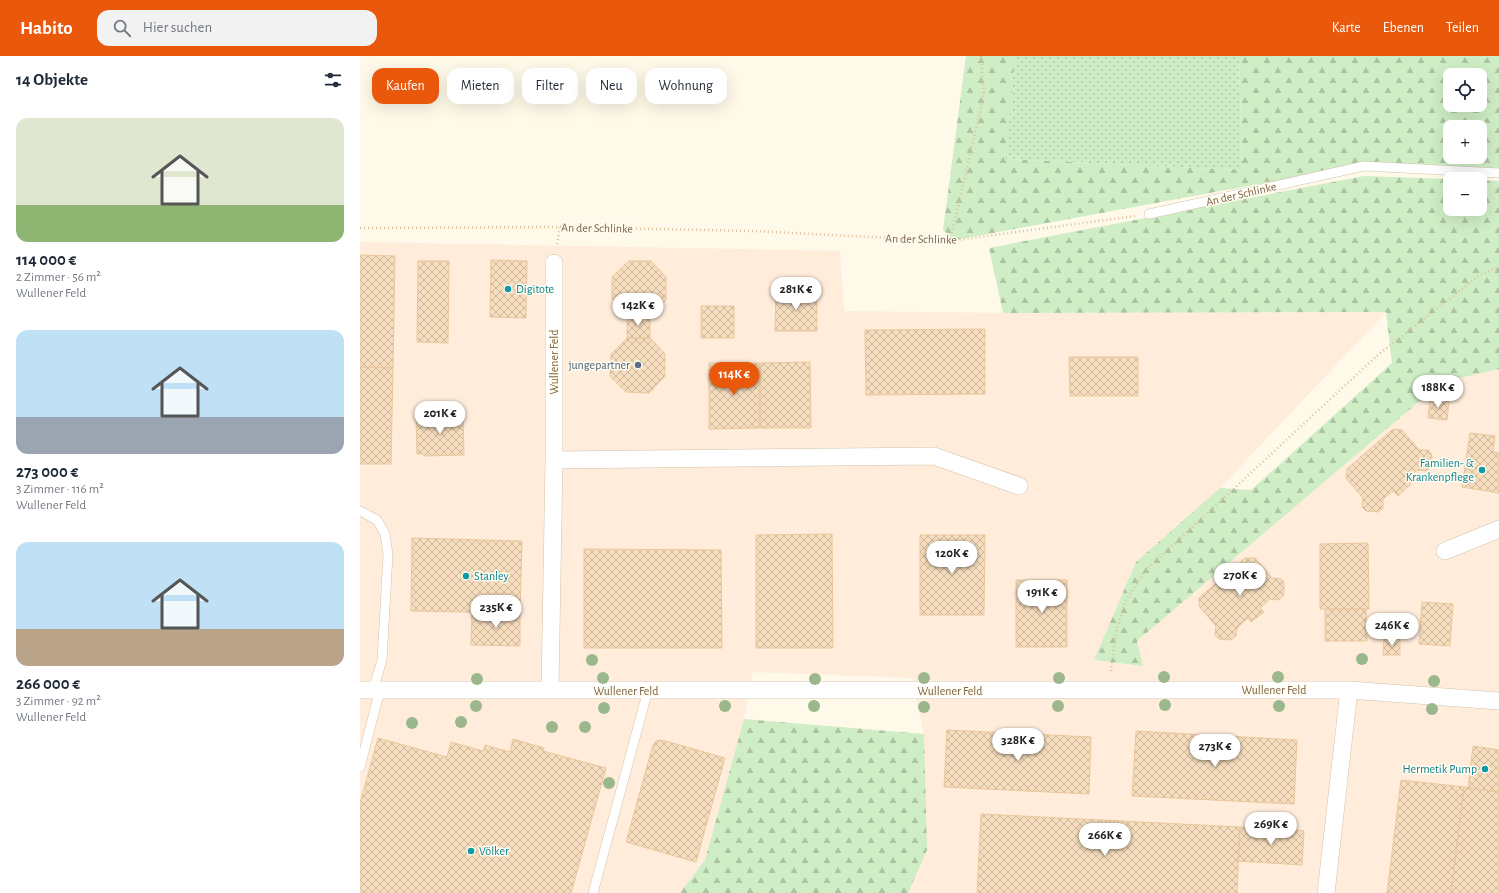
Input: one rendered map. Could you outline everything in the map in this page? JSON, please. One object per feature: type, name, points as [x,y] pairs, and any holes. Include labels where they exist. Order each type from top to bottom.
[{"type":"street","name":"Wullener Feld","points":[[550,690],[554,460],[554,263]]},
{"type":"street","points":[[554,460],[934,456],[1019,486]]},
{"type":"street","points":[[1445,551],[1499,528]]},
{"type":"street","name":"Wullener Feld","points":[[371,690],[1349,690],[1499,701]]},
{"type":"street","points":[[1326,893],[1349,690]]},
{"type":"lane","name":"An der Schlinke","points":[[1149,214],[1364,166],[1499,173]]},
{"type":"lane","points":[[360,511],[377,520],[385,534],[388,555],[382,660],[371,690],[360,767]]},
{"type":"lane","points":[[593,893],[648,690]]},
{"type":"path","points":[[950,241],[984,94],[981,56]]},
{"type":"path","name":"An der Schlinke","points":[[360,228],[560,227],[753,231],[950,241],[1149,214]]},
{"type":"path","points":[[1108,691],[1116,632],[1120,617],[1125,602],[1145,571],[1379,354],[1480,275],[1499,267]]},
{"type":"shaded area","points":[[360,242],[840,251],[844,311],[1003,313],[1386,312],[1220,488],[1136,562],[1094,660],[1142,666],[1137,641],[1442,382],[1499,369],[1499,893],[907,893],[926,848],[923,730],[912,678],[753,672],[744,719],[705,860],[680,893],[360,893]]},
{"type":"green space","points":[[966,56],[1015,56],[1006,159],[1242,170],[1239,56],[1499,56],[1499,169],[1362,165],[955,240],[943,230]]},
{"type":"green space","points":[[1015,56],[1239,56],[1242,170],[1005,159]]},
{"type":"green space","points":[[1364,176],[1443,179],[1443,216],[1487,216],[1487,180],[1499,181],[1499,369],[1442,382],[1137,641],[1143,666],[1094,660],[1136,562],[1220,488],[1251,490],[1392,363],[1386,312],[1003,313],[989,248]]},
{"type":"green space","points":[[744,719],[924,734],[927,850],[908,893],[680,893],[705,860]]},
{"type":"building","points":[[360,255],[395,256],[393,368],[360,367]]},
{"type":"building","name":"Digitote","points":[[491,260],[527,261],[526,318],[490,317]]},
{"type":"building","points":[[418,261],[449,261],[448,343],[417,342]]},
{"type":"building","points":[[629,261],[651,261],[666,277],[666,300],[650,316],[627,315],[612,299],[612,277]]},
{"type":"building","points":[[776,290],[817,290],[817,331],[775,331]]},
{"type":"building","points":[[701,306],[734,306],[734,338],[701,338]]},
{"type":"building","points":[[627,315],[650,316],[650,338],[627,338]]},
{"type":"building","points":[[985,329],[985,394],[866,395],[865,330]]},
{"type":"building","name":"jungepartner","points":[[627,338],[650,338],[665,354],[665,376],[649,393],[626,392],[610,376],[611,354]]},
{"type":"building","points":[[1069,357],[1138,357],[1138,396],[1070,396]]},
{"type":"building","points":[[810,362],[811,428],[760,428],[760,363]]},
{"type":"building","points":[[709,363],[760,363],[760,428],[709,429]]},
{"type":"building","points":[[360,367],[393,368],[391,464],[360,464]]},
{"type":"building","points":[[1430,398],[1449,400],[1447,420],[1428,418]]},
{"type":"building","points":[[416,414],[463,414],[464,455],[424,456],[424,454],[417,454]]},
{"type":"building","points":[[1393,429],[1402,430],[1419,450],[1428,450],[1432,455],[1431,467],[1426,471],[1417,470],[1407,479],[1411,484],[1398,496],[1393,491],[1383,499],[1383,508],[1378,512],[1366,511],[1362,507],[1363,498],[1346,478],[1347,469]]},
{"type":"building","name":"Familien- & Krankenpflege","points":[[1470,433],[1495,436],[1493,452],[1499,453],[1499,493],[1462,487]]},
{"type":"building","points":[[832,534],[833,648],[756,648],[756,535]]},
{"type":"building","points":[[920,535],[985,535],[984,615],[920,615]]},
{"type":"building","name":"Stanley","points":[[412,538],[522,541],[520,613],[411,611]]},
{"type":"building","points":[[1368,543],[1369,609],[1320,609],[1320,544]]},
{"type":"building","points":[[584,549],[721,550],[722,648],[584,648]]},
{"type":"building","points":[[1245,558],[1255,558],[1272,578],[1281,579],[1284,582],[1284,595],[1279,600],[1270,599],[1260,608],[1264,612],[1251,622],[1248,618],[1237,628],[1236,636],[1231,640],[1219,639],[1215,635],[1216,626],[1199,606],[1199,598]]},
{"type":"building","points":[[1016,580],[1067,580],[1067,647],[1016,647]]},
{"type":"building","points":[[1422,602],[1453,604],[1450,646],[1419,644]]},
{"type":"building","points":[[1366,609],[1367,641],[1325,641],[1325,610]]},
{"type":"building","points":[[472,613],[520,613],[520,646],[471,645]]},
{"type":"building","points":[[1384,639],[1400,639],[1400,655],[1383,655]]},
{"type":"building","points":[[947,730],[1091,737],[1089,794],[944,787]]},
{"type":"building","points":[[1136,731],[1297,740],[1294,804],[1132,796]]},
{"type":"building","name":"Völker","points":[[378,738],[447,757],[451,742],[483,751],[485,745],[510,752],[513,739],[544,748],[543,751],[606,768],[571,893],[360,893],[360,803]]},
{"type":"building","points":[[662,740],[725,758],[696,862],[626,842],[653,745],[656,741]]},
{"type":"building","name":"Hermetik Pump","points":[[1473,746],[1499,750],[1499,792],[1468,788]]},
{"type":"building","points":[[1401,780],[1464,787],[1451,893],[1387,893]]},
{"type":"building","points":[[1464,787],[1499,792],[1499,893],[1451,893]]},
{"type":"building","points":[[981,814],[1240,827],[1237,893],[977,893]]},
{"type":"building","points":[[1253,826],[1304,831],[1302,865],[1238,861],[1240,827],[1253,828]]},
{"type":"place","name":"Digitote","points":[[508,289]]},
{"type":"place","name":"jungepartner","points":[[638,365]]},
{"type":"place","name":"Familien- & Krankenpflege","points":[[1482,470]]},
{"type":"place","name":"Stanley","points":[[466,576]]},
{"type":"place","name":"Hermetik Pump","points":[[1485,769]]},
{"type":"place","name":"Völker","points":[[471,851]]}]
